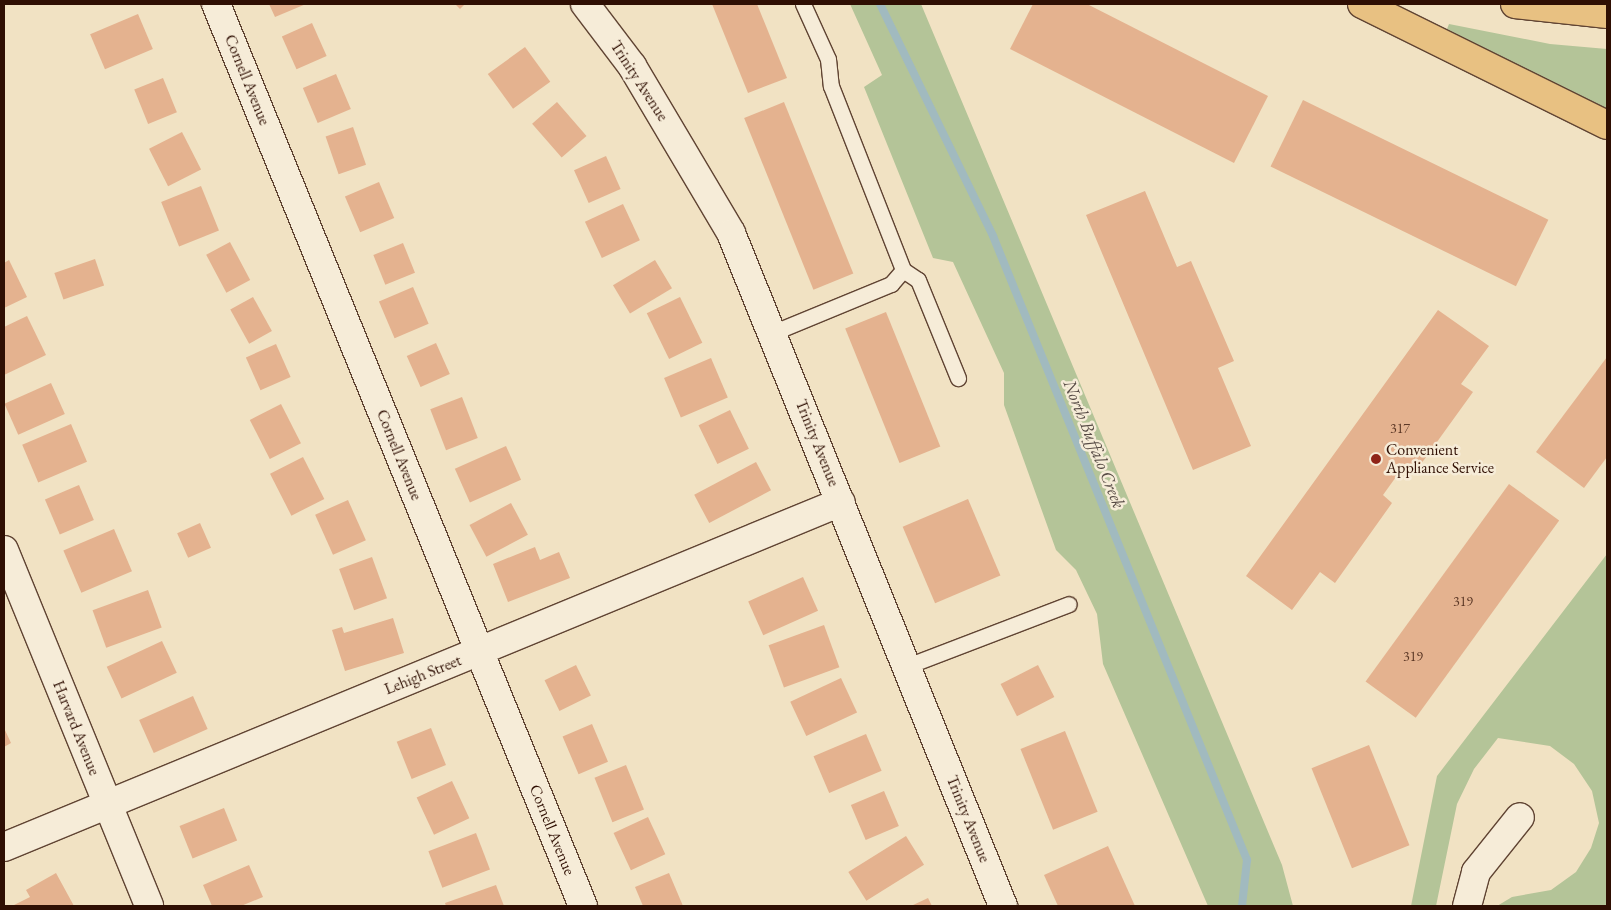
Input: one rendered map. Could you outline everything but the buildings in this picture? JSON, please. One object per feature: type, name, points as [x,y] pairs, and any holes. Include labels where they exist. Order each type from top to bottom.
[{"type":"highway","points":[[1362,4],[1607,125]]},
{"type":"highway","points":[[1515,4],[1607,14]]},
{"type":"street","name":"Cornell Avenue","points":[[216,4],[583,906]]},
{"type":"street","name":"Trinity Avenue","points":[[585,4],[632,66],[731,233],[1003,906]]},
{"type":"street","name":"Lehigh Street","points":[[4,847],[106,802],[480,652],[841,502]]},
{"type":"street","name":"Harvard Avenue","points":[[4,550],[149,906]]},
{"type":"street","points":[[1467,906],[1476,872],[1520,817]]},
{"type":"lane","points":[[803,4],[828,59],[831,86],[902,270],[918,280],[958,378]]},
{"type":"lane","points":[[772,333],[891,284],[902,270]]},
{"type":"lane","points":[[907,666],[1069,604]]},
{"type":"green space","points":[[850,4],[921,4],[1282,865],[1293,906],[1208,906],[1103,664],[1097,614],[1076,570],[1056,550],[1004,405],[1004,373],[953,262],[933,258],[864,87],[882,75]]},
{"type":"green space","points":[[1449,24],[1550,44],[1607,49],[1607,114],[1447,29]]},
{"type":"green space","points":[[1607,554],[1607,906],[1497,906],[1512,897],[1551,890],[1576,872],[1591,848],[1599,823],[1592,791],[1574,764],[1550,746],[1498,738],[1474,769],[1457,804],[1436,906],[1411,906],[1437,776]]},
{"type":"waterway","name":"North Buffalo Creek","points":[[880,4],[993,236],[1247,860],[1242,906]]},
{"type":"place","name":"Convenient Appliance Service","points":[[1376,459]]}]
